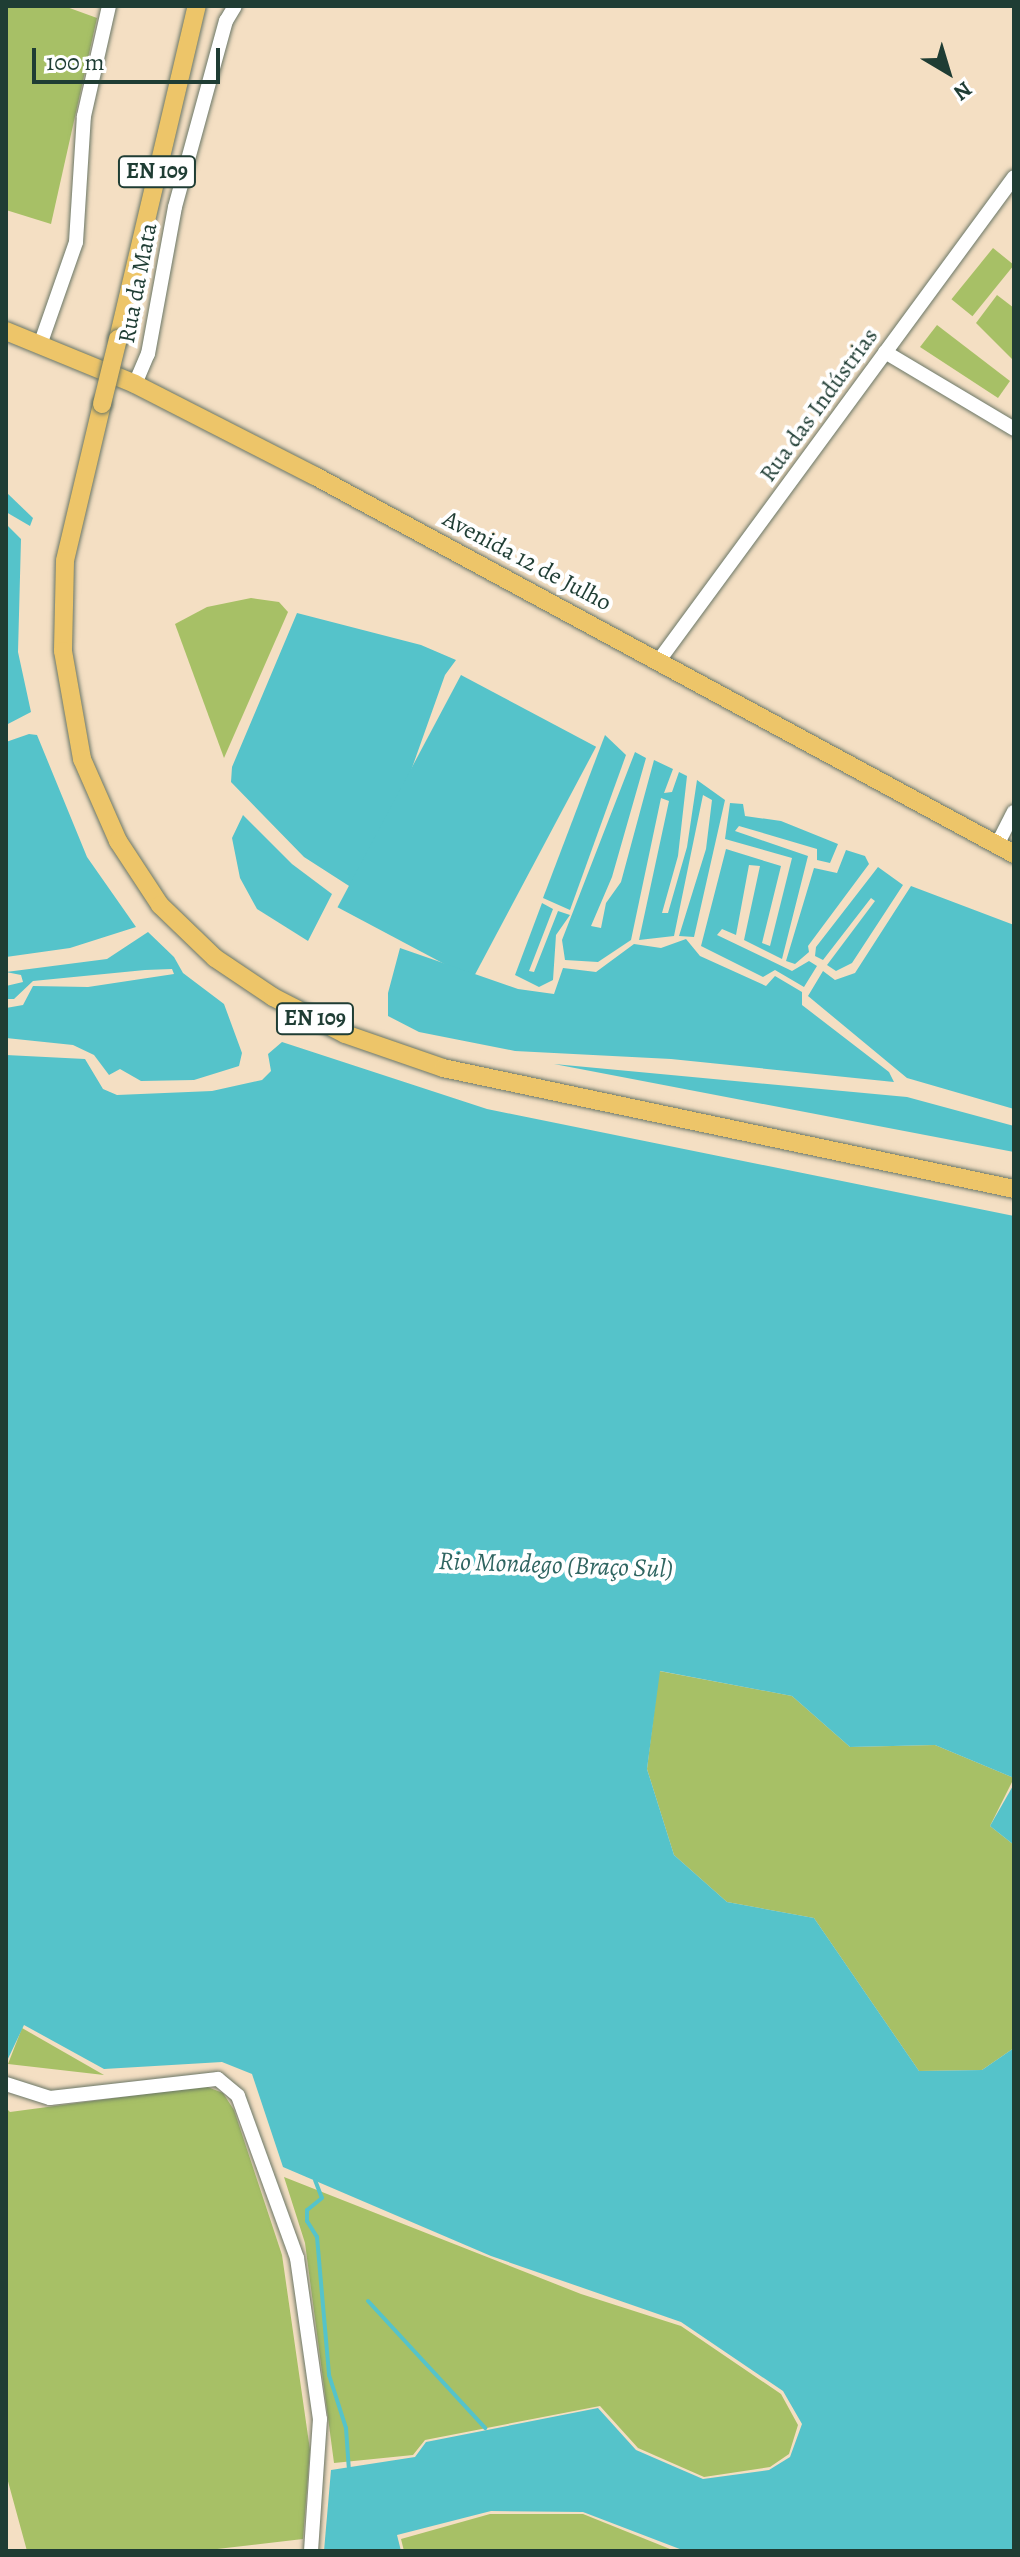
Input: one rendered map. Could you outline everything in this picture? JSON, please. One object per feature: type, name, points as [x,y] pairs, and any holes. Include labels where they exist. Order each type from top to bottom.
[{"type":"main road","name":"EN 109","points":[[197,6],[65,561],[63,651],[82,759],[118,841],[160,905],[215,958],[273,997],[345,1034],[443,1068],[1014,1189]]},
{"type":"main road","name":"Avenida 12 de Julho","points":[[6,331],[135,384],[660,659],[1014,854]]},
{"type":"street","points":[[40,345],[76,242],[84,116],[109,6]]},
{"type":"street","name":"Rua da Mata","points":[[135,384],[148,354],[175,207],[226,21],[235,6]]},
{"type":"street","name":"Rua das Indústrias","points":[[660,659],[1014,177]]},
{"type":"street","points":[[885,352],[1012,423]]},
{"type":"street","points":[[997,845],[1014,812]]},
{"type":"street","points":[[6,2084],[50,2098],[218,2079],[238,2096],[297,2258],[320,2419],[311,2551]]},
{"type":"green space","points":[[6,6],[64,6],[97,18],[51,224],[6,210]]},
{"type":"green space","points":[[993,248],[1014,265],[972,316],[951,299]]},
{"type":"green space","points":[[997,295],[1014,308],[1014,361],[976,323]]},
{"type":"green space","points":[[937,325],[1010,381],[998,398],[920,347]]},
{"type":"green space","points":[[251,598],[279,602],[288,612],[224,758],[175,624],[207,607]]},
{"type":"green space","points":[[659,1671],[792,1696],[850,1747],[935,1745],[1014,1778],[990,1826],[1014,1845],[1014,2048],[982,2070],[919,2071],[814,1918],[727,1902],[674,1855],[647,1769]]},
{"type":"green space","points":[[22,2028],[104,2075],[8,2064]]},
{"type":"green space","points":[[205,2086],[223,2093],[234,2110],[282,2255],[310,2450],[303,2539],[200,2551],[27,2551],[6,2474],[6,2108],[10,2112]]},
{"type":"green space","points":[[284,2177],[581,2294],[681,2326],[781,2394],[798,2425],[789,2454],[770,2467],[704,2477],[638,2448],[600,2406],[425,2440],[413,2455],[334,2463],[305,2243]]},
{"type":"green space","points":[[490,2514],[583,2514],[675,2551],[404,2551],[401,2539]]},
{"type":"water","points":[[6,492],[33,518],[30,526],[6,512]]},
{"type":"water","points":[[6,524],[21,539],[18,652],[31,712],[6,725]]},
{"type":"water","points":[[297,613],[421,645],[456,660],[445,675],[370,886],[360,893],[304,857],[231,782],[232,767]]},
{"type":"water","points":[[461,675],[596,747],[473,979],[338,907]]},
{"type":"water","points":[[29,734],[37,735],[87,857],[136,927],[70,948],[6,957],[6,742]]},
{"type":"water","points":[[605,735],[626,755],[570,910],[543,898]]},
{"type":"water","points":[[635,752],[646,758],[612,877],[591,926],[601,928],[606,903],[621,882],[654,760],[673,769],[664,793],[672,792],[679,772],[687,776],[678,856],[662,913],[668,913],[687,847],[697,780],[725,800],[694,937],[679,936],[706,849],[712,800],[703,795],[674,936],[639,940],[669,801],[661,798],[631,940],[598,962],[565,960],[562,940]]},
{"type":"water","points":[[730,803],[743,804],[745,816],[781,821],[838,844],[830,863],[817,860],[817,849],[739,826],[735,831],[808,856],[782,959],[744,940],[760,866],[749,865],[736,935],[722,929],[717,935],[792,971],[809,961],[817,966],[804,987],[775,970],[763,977],[701,946],[726,849],[781,866],[762,943],[770,946],[792,858],[725,839]]},
{"type":"water","points":[[243,815],[292,864],[332,894],[308,941],[257,909],[240,878],[232,838]]},
{"type":"water","points":[[846,850],[865,856],[869,864],[808,946],[809,952],[795,964],[786,961],[814,868],[837,873]]},
{"type":"water","points":[[878,867],[903,885],[852,963],[836,971],[827,965],[875,901],[871,898],[823,960],[815,956],[816,947]]},
{"type":"water","points":[[911,886],[1014,925],[1014,1109],[907,1078],[808,996],[823,971],[835,980],[855,973]]},
{"type":"water","points":[[542,903],[553,909],[529,971],[534,972],[558,911],[570,915],[556,935],[553,980],[539,987],[515,975]]},
{"type":"water","points":[[148,932],[174,957],[183,973],[224,1004],[242,1053],[239,1066],[194,1080],[141,1081],[120,1069],[109,1075],[94,1055],[73,1045],[6,1038],[6,1008],[23,1005],[33,986],[88,987],[174,974],[172,969],[145,970],[33,981],[14,999],[6,999],[6,986],[23,982],[21,975],[6,972],[107,959]]},
{"type":"water","points":[[686,939],[700,956],[766,986],[775,976],[802,992],[802,1005],[889,1072],[894,1082],[671,1059],[515,1051],[419,1032],[388,1016],[388,993],[400,948],[518,989],[554,994],[563,968],[596,972],[634,944],[661,948]]},
{"type":"water","name":"Rio Mondego (Braço Sul)","points":[[282,1042],[487,1109],[1014,1216],[1014,1778],[935,1745],[850,1747],[792,1696],[660,1671],[647,1769],[674,1855],[727,1902],[814,1918],[919,2071],[982,2070],[1014,2048],[1014,2551],[685,2551],[583,2512],[491,2511],[397,2535],[401,2551],[324,2551],[331,2470],[415,2457],[426,2442],[598,2408],[636,2450],[703,2479],[769,2470],[790,2457],[802,2424],[783,2391],[681,2322],[491,2256],[283,2167],[252,2074],[222,2062],[104,2069],[24,2025],[6,2063],[6,1055],[85,1059],[103,1089],[117,1095],[212,1091],[262,1080],[271,1071],[268,1054]]},
{"type":"water","points":[[554,1064],[907,1097],[1014,1126],[1014,1152]]},
{"type":"water","points":[[1014,1784],[1014,1845],[990,1826]]},
{"type":"waterway","points":[[315,2180],[322,2198],[307,2210],[307,2221],[317,2237],[329,2375],[346,2428],[349,2467]]},
{"type":"waterway","points":[[368,2301],[485,2428]]}]
